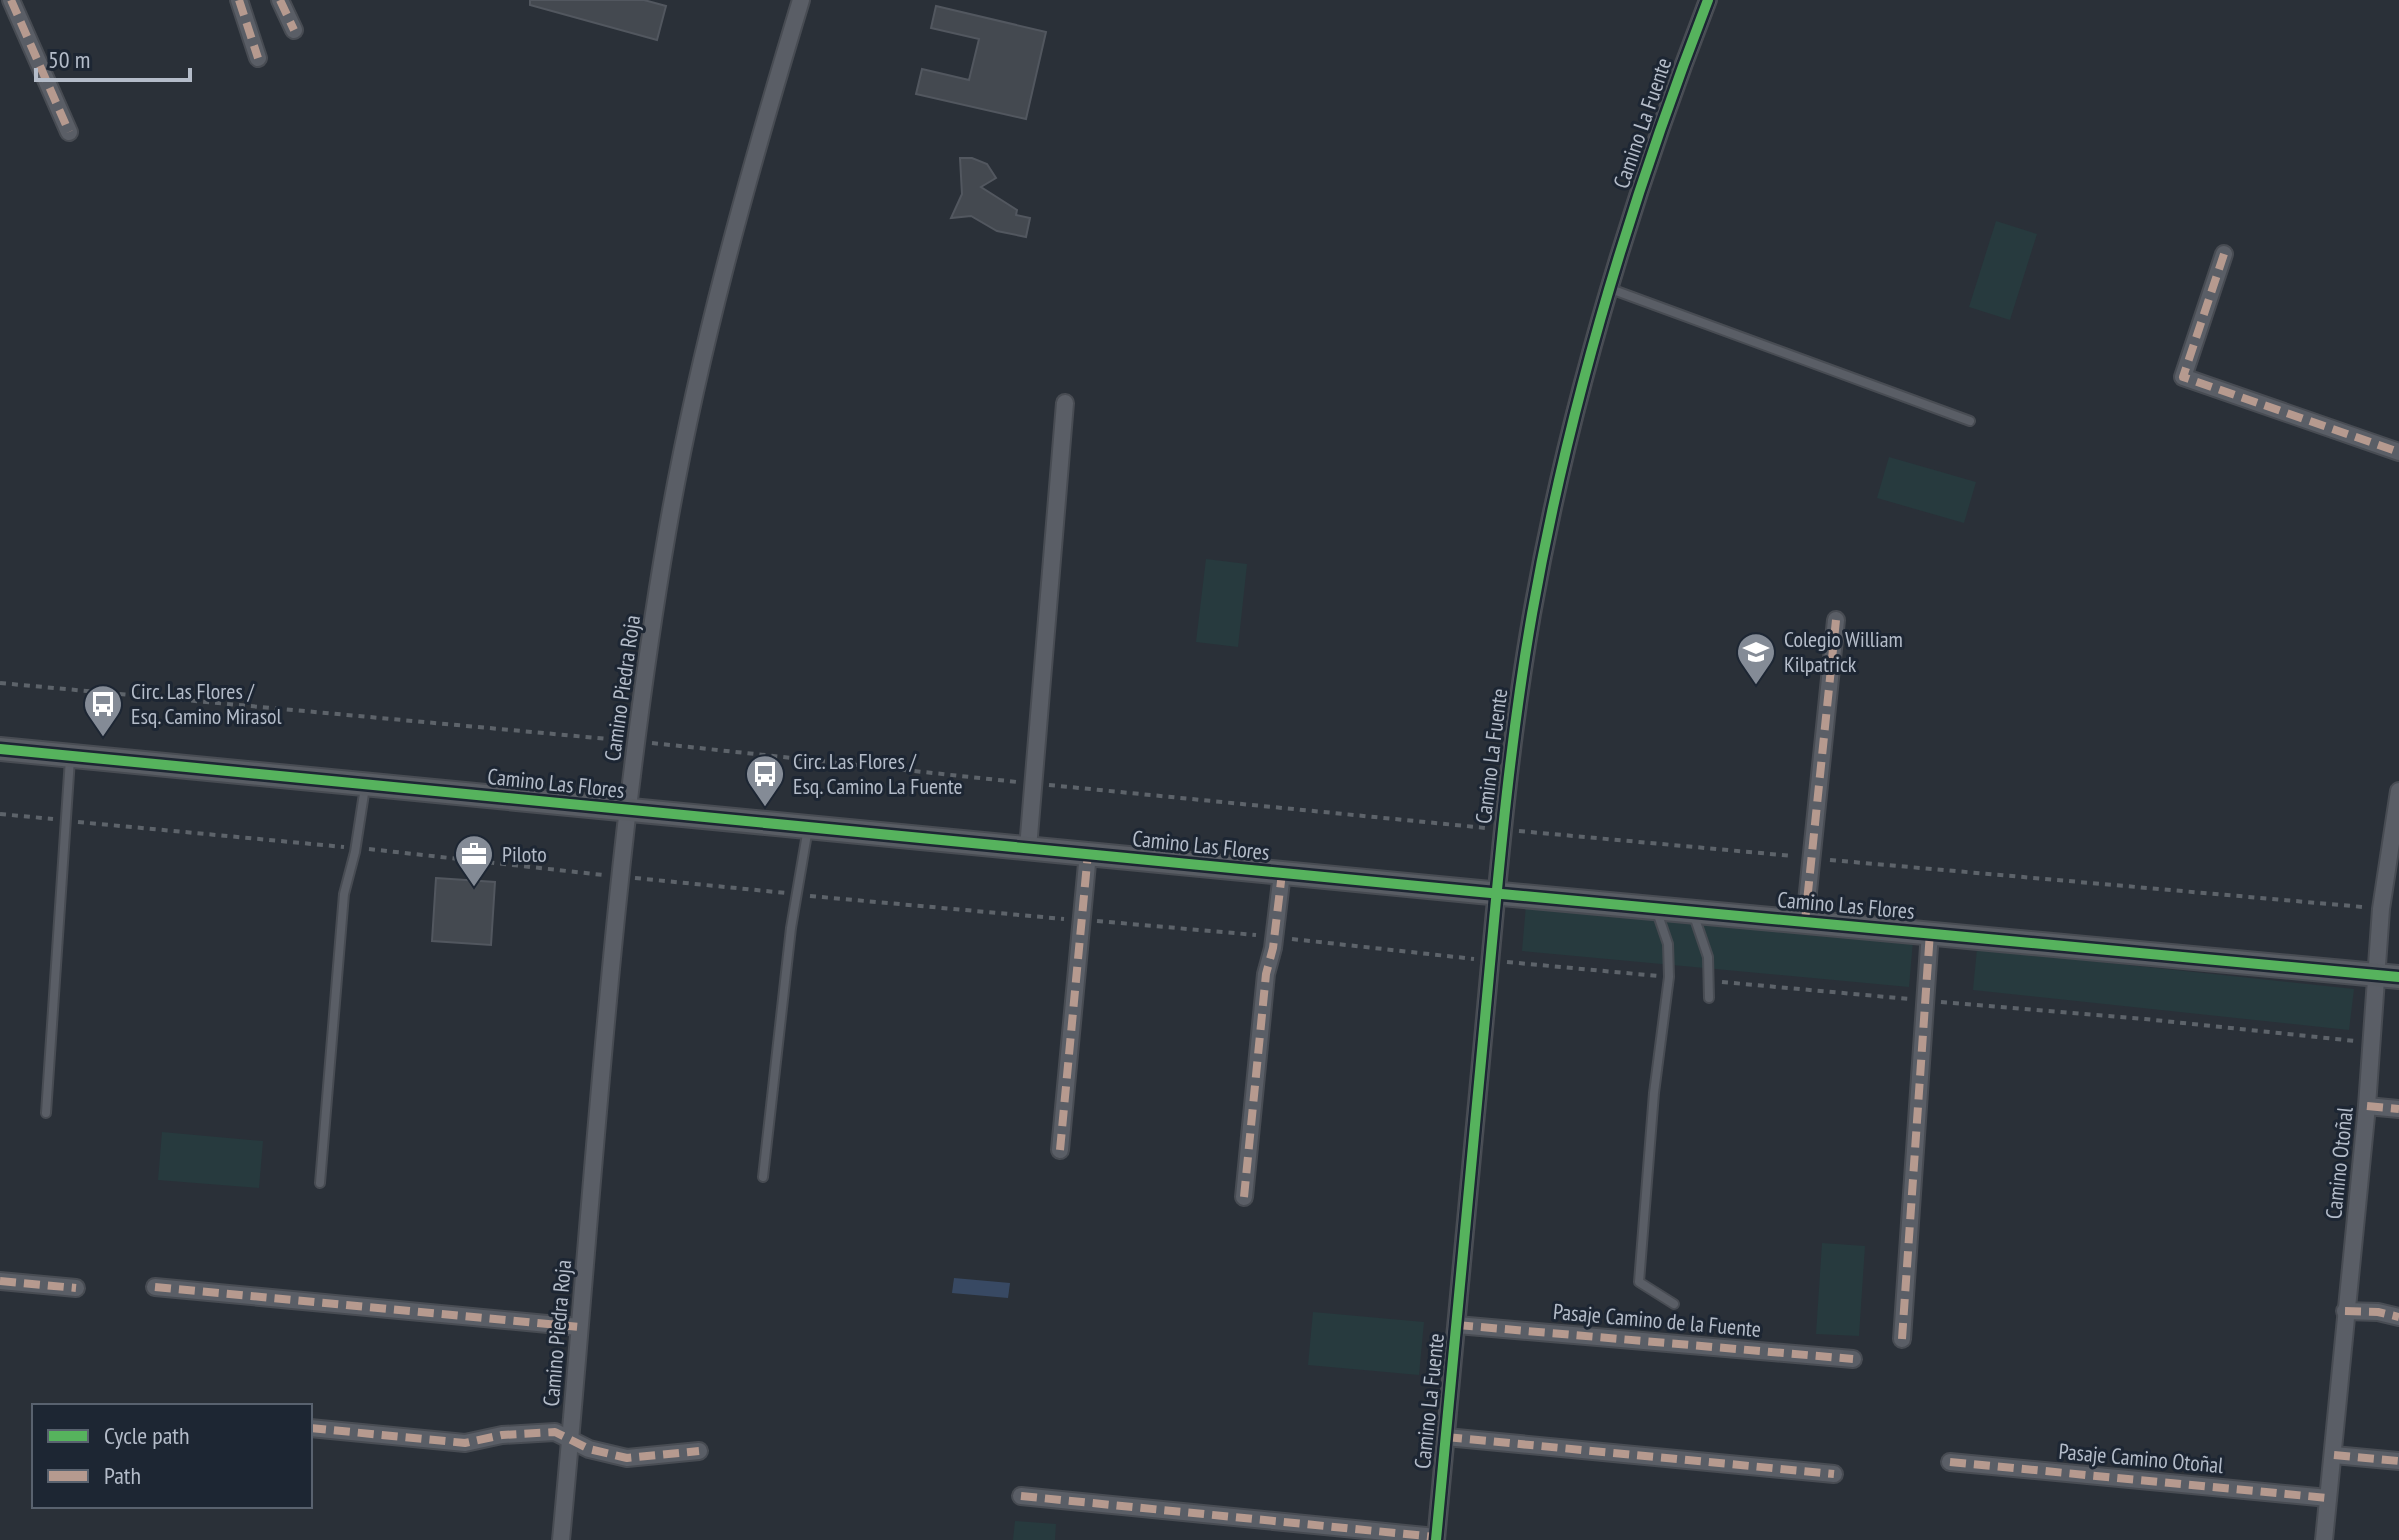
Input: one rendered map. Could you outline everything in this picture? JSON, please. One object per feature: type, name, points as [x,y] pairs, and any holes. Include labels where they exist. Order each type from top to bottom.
[{"type":"street","points":[[11,0],[69,132]]},
{"type":"street","points":[[239,0],[258,58]]},
{"type":"street","points":[[280,0],[294,30]]},
{"type":"street","name":"Camino Piedra Roja","points":[[561,1540],[627,810],[667,530],[701,364],[737,218],[801,0]]},
{"type":"street","name":"Camino La Fuente","points":[[1436,1538],[1501,830],[1519,694],[1546,542],[1570,433],[1608,288],[1666,110],[1708,0]]},
{"type":"street","points":[[2224,254],[2183,377],[2399,452]]},
{"type":"street","points":[[1028,848],[1065,403]]},
{"type":"street","points":[[1805,921],[1836,620]]},
{"type":"street","name":"Camino Las Flores","points":[[0,749],[1497,894],[2388,976]]},
{"type":"street","name":"Camino Otoñal","points":[[2324,1540],[2367,1106],[2388,976],[2381,909],[2399,791]]},
{"type":"street","points":[[1060,1150],[1088,853]]},
{"type":"street","points":[[1244,1197],[1266,974],[1282,873]]},
{"type":"street","points":[[1902,1339],[1930,932]]},
{"type":"street","points":[[2367,1106],[2399,1109]]},
{"type":"street","points":[[0,1281],[76,1288]]},
{"type":"street","points":[[155,1287],[579,1327]]},
{"type":"street","points":[[2345,1311],[2378,1312],[2399,1317]]},
{"type":"street","name":"Pasaje Camino de la Fuente","points":[[1457,1325],[1853,1359]]},
{"type":"street","points":[[312,1428],[465,1443],[502,1435],[555,1432],[571,1442],[627,1458],[699,1451]]},
{"type":"street","points":[[1446,1437],[1834,1474]]},
{"type":"street","points":[[2334,1455],[2399,1461]]},
{"type":"street","name":"Pasaje Camino Otoñal","points":[[1950,1462],[2328,1498]]},
{"type":"street","points":[[1021,1496],[1436,1538]]},
{"type":"lane","points":[[1608,288],[1970,421]]},
{"type":"lane","points":[[46,1113],[70,756]]},
{"type":"lane","points":[[320,1183],[344,894],[356,848],[365,784]]},
{"type":"lane","points":[[763,1177],[808,827]]},
{"type":"lane","points":[[1656,908],[1668,944],[1669,977],[1654,1093],[1639,1282],[1674,1304]]},
{"type":"lane","points":[[1692,911],[1708,957],[1709,998]]},
{"type":"path","points":[[0,683],[636,742],[1501,830],[2381,909]]},
{"type":"path","points":[[0,814],[1491,960]]},
{"type":"green space","points":[[1996,221],[2037,234],[2010,320],[1969,307]]},
{"type":"green space","points":[[1889,457],[1976,482],[1964,523],[1877,498]]},
{"type":"green space","points":[[1206,559],[1247,564],[1238,647],[1196,642]]},
{"type":"green space","points":[[1526,905],[1913,941],[1909,987],[1522,951]]},
{"type":"green space","points":[[1977,949],[2354,989],[2349,1030],[1973,990]]},
{"type":"green space","points":[[162,1132],[263,1141],[259,1188],[158,1180]]},
{"type":"green space","points":[[1822,1243],[1865,1246],[1859,1336],[1816,1334]]},
{"type":"green space","points":[[1313,1312],[1424,1322],[1419,1375],[1308,1365]]},
{"type":"green space","points":[[1015,1521],[1056,1524],[1055,1540],[1013,1540]]},
{"type":"water","points":[[954,1278],[1010,1283],[1008,1298],[952,1293]]},
{"type":"building","points":[[530,0],[644,0],[666,6],[657,40],[530,5]]},
{"type":"building","points":[[936,6],[1046,32],[1026,119],[916,94],[922,69],[969,80],[979,39],[931,28]]},
{"type":"building","points":[[960,158],[972,158],[987,164],[996,178],[981,187],[1017,210],[1016,215],[1030,218],[1026,237],[997,231],[971,216],[951,218],[962,194]]},
{"type":"building","points":[[436,878],[495,882],[491,945],[432,941]]},
{"type":"marked path","points":[[11,0],[69,132]]},
{"type":"marked path","points":[[239,0],[258,58]]},
{"type":"marked path","points":[[280,0],[294,30]]},
{"type":"marked path","points":[[2224,254],[2183,377],[2399,452]]},
{"type":"marked path","points":[[1805,921],[1836,620]]},
{"type":"marked path","points":[[1060,1150],[1088,853]]},
{"type":"marked path","points":[[1244,1197],[1266,974],[1273,948],[1282,873]]},
{"type":"marked path","points":[[1902,1339],[1930,932]]},
{"type":"marked path","points":[[2367,1106],[2399,1109]]},
{"type":"marked path","points":[[0,1281],[76,1288]]},
{"type":"marked path","points":[[155,1287],[579,1327]]},
{"type":"marked path","points":[[2345,1311],[2378,1312],[2399,1317]]},
{"type":"marked path","points":[[1457,1325],[1853,1359]]},
{"type":"marked path","points":[[312,1428],[465,1443],[502,1435],[555,1432],[589,1449],[627,1458],[699,1451]]},
{"type":"marked path","points":[[1446,1437],[1834,1474]]},
{"type":"marked path","points":[[2334,1455],[2399,1461]]},
{"type":"marked path","points":[[1950,1462],[2328,1498]]},
{"type":"marked path","points":[[1021,1496],[1436,1537]]},
{"type":"cycle path","points":[[1436,1540],[1504,821],[1532,614],[1564,457],[1605,302],[1653,150],[1708,0]]},
{"type":"cycle path","points":[[0,749],[2399,977]]},
{"type":"place","name":"Colegio William Kilpatrick","points":[[1756,686]]},
{"type":"place","name":"Circ. Las Flores / Esq. Camino Mirasol","points":[[103,738]]},
{"type":"place","name":"Circ. Las Flores / Esq. Camino La Fuente","points":[[765,808]]},
{"type":"place","name":"Piloto","points":[[474,888]]}]
